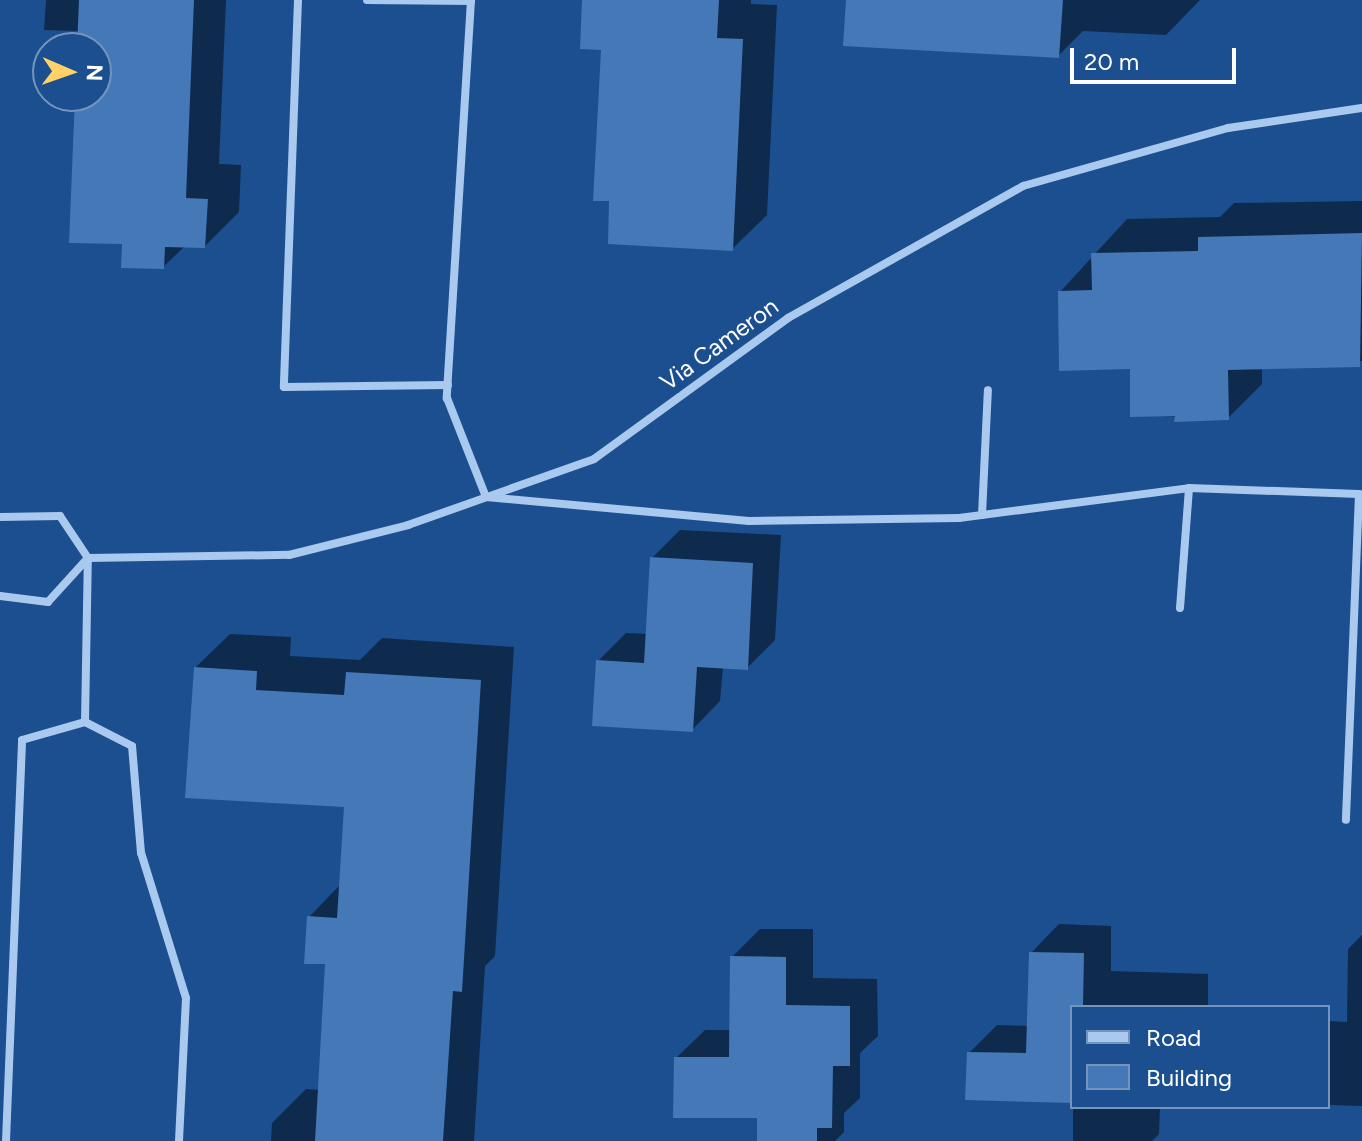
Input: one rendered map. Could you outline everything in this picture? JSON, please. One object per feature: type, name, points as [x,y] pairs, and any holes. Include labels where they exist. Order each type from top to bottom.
[{"type":"street","points":[[298,0],[284,387],[448,385]]},
{"type":"street","points":[[367,0],[471,1],[447,398],[486,497],[749,521],[982,515],[1189,488],[1359,494],[1346,820]]},
{"type":"street","name":"Via Cameron","points":[[88,558],[289,555],[408,525],[594,459],[788,318],[1023,186],[1228,128],[1362,108]]},
{"type":"street","points":[[982,515],[988,390]]},
{"type":"street","points":[[1180,608],[1189,488]]},
{"type":"street","points":[[0,517],[60,516],[88,558],[85,722]]},
{"type":"street","points":[[0,596],[48,602],[88,558]]},
{"type":"street","points":[[6,1141],[22,740],[85,722],[132,746],[141,853],[186,998],[179,1141]]},
{"type":"building","points":[[79,0],[194,0],[186,198],[208,199],[205,248],[165,247],[164,269],[121,268],[122,244],[69,243],[74,112],[112,112],[112,32],[78,32]]},
{"type":"building","points":[[582,0],[719,0],[717,38],[743,39],[733,251],[608,244],[609,201],[593,201],[601,50],[580,49]]},
{"type":"building","points":[[846,0],[1063,0],[1059,58],[843,46]]},
{"type":"building","points":[[1362,233],[1360,367],[1228,370],[1229,420],[1174,422],[1175,416],[1130,417],[1130,369],[1059,371],[1058,291],[1092,290],[1091,253],[1198,251],[1198,237]]},
{"type":"building","points":[[650,557],[753,563],[748,670],[697,667],[693,732],[592,726],[596,660],[644,663]]},
{"type":"building","points":[[194,667],[257,671],[256,690],[344,695],[346,672],[481,680],[462,992],[453,991],[443,1141],[315,1141],[325,964],[304,964],[307,916],[337,918],[344,807],[185,798]]},
{"type":"building","points":[[1029,952],[1084,953],[1083,1005],[1070,1005],[1070,1103],[965,1100],[967,1052],[1026,1053]]},
{"type":"building","points":[[730,956],[786,957],[786,1005],[850,1006],[850,1066],[833,1066],[832,1128],[817,1128],[817,1141],[757,1141],[757,1118],[673,1118],[674,1057],[729,1057]]}]
